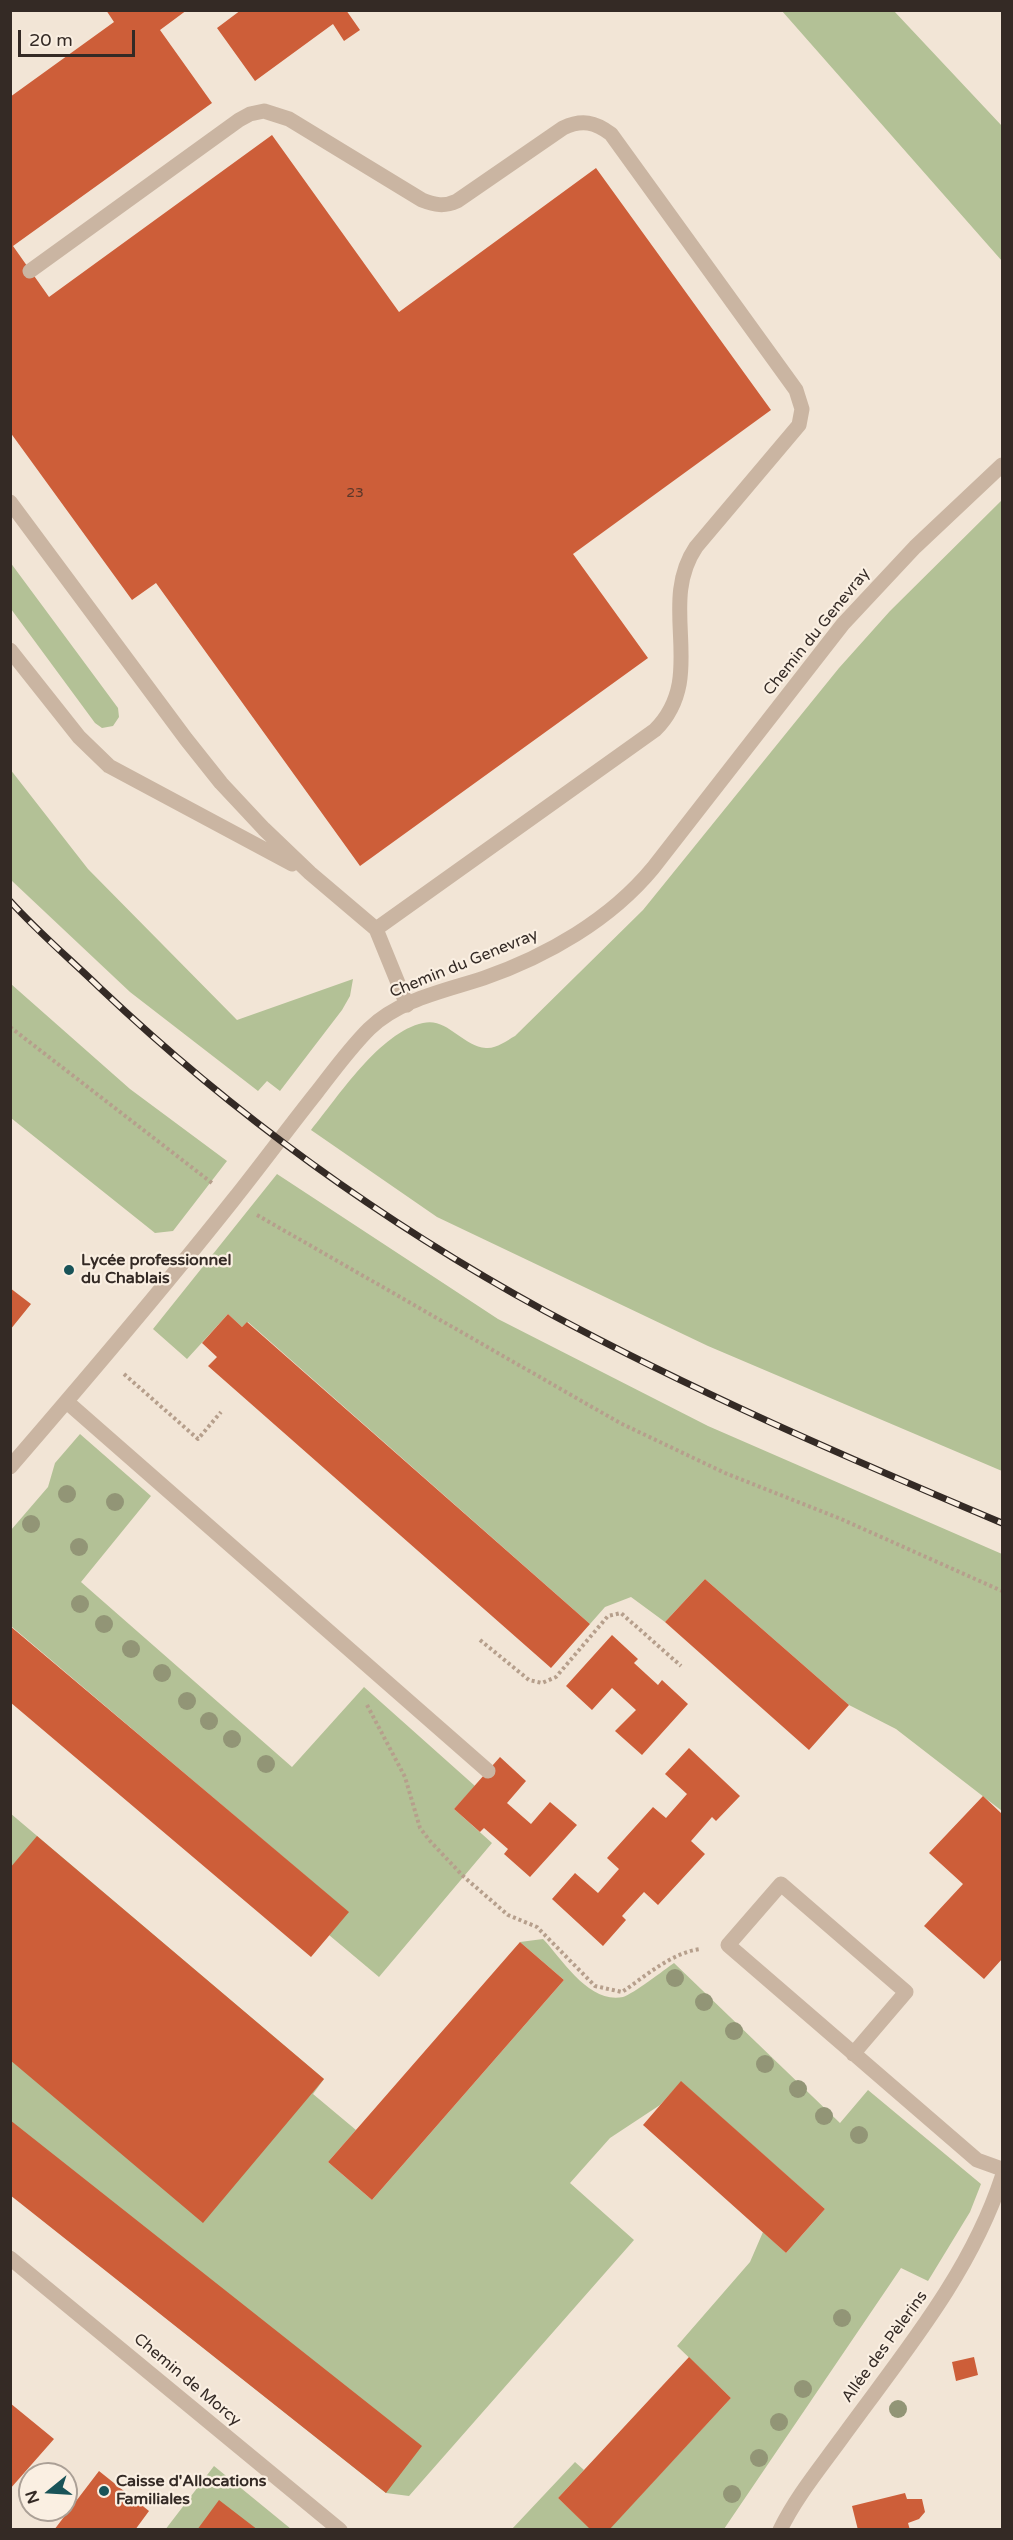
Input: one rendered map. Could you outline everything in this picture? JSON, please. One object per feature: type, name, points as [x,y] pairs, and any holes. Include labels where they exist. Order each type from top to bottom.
[{"type":"street","points":[[30,270],[250,114],[264,111],[290,119],[422,200],[434,205],[447,206],[563,128],[575,122],[588,122],[600,126],[611,134],[796,390],[802,409],[799,425],[686,561],[680,591],[681,684],[678,696],[665,720],[655,730],[376,930]]},
{"type":"street","name":"Chemin du Genevray","points":[[10,1467],[67,1402],[234,1199],[341,1061],[369,1029],[407,1005],[438,991],[491,975],[552,948],[584,929],[627,895],[653,868],[843,624],[915,547],[1002,465]]},
{"type":"street","points":[[10,502],[186,739],[264,829],[310,873],[376,930],[407,1005]]},
{"type":"street","points":[[10,650],[79,737],[109,766],[310,873]]},
{"type":"street","points":[[67,1402],[488,1771]]},
{"type":"street","points":[[853,2054],[906,1992],[781,1884],[728,1945],[853,2054],[977,2160],[1002,2169]]},
{"type":"street","name":"Allée des Pèlerins","points":[[780,2529],[805,2488],[945,2295],[991,2212],[1002,2177]]},
{"type":"street","name":"Chemin de Morcy","points":[[10,2258],[340,2529]]},
{"type":"path","points":[[10,1027],[234,1199],[264,1219],[620,1423],[725,1473],[841,1519],[1002,1591]]},
{"type":"path","points":[[104,1357],[198,1439],[221,1412]]},
{"type":"path","points":[[480,1640],[529,1680],[542,1683],[556,1677],[608,1616],[621,1613],[681,1666]]},
{"type":"path","points":[[365,1700],[405,1777],[420,1828],[463,1876],[508,1914],[537,1927],[595,1986],[622,1992],[670,1960]]},
{"type":"green space","points":[[782,11],[894,11],[1002,126],[1002,261]]},
{"type":"green space","points":[[1002,500],[1002,1471],[708,1346],[437,1217],[311,1130],[376,1052],[407,1029],[432,1022],[440,1024],[477,1046],[486,1048],[497,1046],[515,1036],[643,910],[839,668],[890,611]]},
{"type":"green space","points":[[10,562],[118,708],[119,717],[113,726],[102,728],[95,723],[11,609]]},
{"type":"green space","points":[[10,769],[88,869],[237,1020],[353,979],[350,996],[342,1010],[280,1091],[267,1081],[258,1091],[130,992],[11,880]]},
{"type":"green space","points":[[11,984],[130,1089],[227,1161],[173,1231],[155,1233],[11,1118]]},
{"type":"green space","points":[[277,1174],[498,1319],[708,1426],[1002,1554],[1002,1811],[896,1729],[849,1705],[705,1579],[665,1622],[631,1597],[605,1607],[590,1624],[248,1322],[242,1327],[228,1314],[187,1359],[153,1329]]},
{"type":"green space","points":[[80,1434],[151,1496],[81,1582],[292,1767],[364,1687],[475,1786],[454,1809],[492,1843],[379,1977],[329,1935],[348,1912],[11,1626],[11,1530],[48,1487],[55,1463]]},
{"type":"green space","points":[[10,1813],[324,2079],[313,2094],[356,2130],[328,2162],[372,2200],[564,1980],[520,1942],[543,1939],[578,1979],[599,1994],[611,1997],[628,1995],[674,1963],[840,2123],[868,2090],[981,2184],[970,2212],[928,2281],[901,2268],[724,2529],[609,2529],[731,2398],[677,2346],[750,2262],[763,2232],[786,2253],[825,2209],[681,2082],[660,2105],[610,2138],[570,2183],[634,2240],[409,2496],[386,2493],[11,2195]]},
{"type":"green space","points":[[575,2462],[584,2470],[558,2498],[591,2529],[511,2530]]},
{"type":"green space","points":[[214,2466],[291,2529],[165,2530]]},
{"type":"building","points":[[106,10],[187,10],[160,30],[212,103],[13,246],[49,297],[272,135],[399,312],[596,168],[771,410],[573,554],[648,658],[360,866],[156,583],[132,600],[10,432],[10,97],[114,22]]},
{"type":"building","points":[[241,10],[346,10],[360,30],[344,41],[333,24],[255,81],[217,28]]},
{"type":"building","points":[[10,1288],[31,1304],[10,1330]]},
{"type":"building","points":[[228,1314],[242,1327],[247,1322],[590,1624],[551,1668],[208,1366],[217,1357],[202,1343]]},
{"type":"building","points":[[705,1579],[849,1705],[809,1750],[665,1622]]},
{"type":"building","points":[[10,1626],[349,1912],[311,1957],[10,1702]]},
{"type":"building","points":[[612,1635],[638,1659],[634,1663],[658,1685],[662,1680],[688,1704],[642,1755],[615,1731],[636,1710],[612,1688],[592,1710],[566,1686]]},
{"type":"building","points":[[689,1748],[740,1796],[716,1821],[712,1817],[691,1841],[705,1854],[658,1905],[644,1892],[622,1916],[626,1920],[603,1946],[552,1899],[575,1873],[598,1893],[619,1869],[607,1858],[653,1807],[666,1818],[687,1794],[665,1774]]},
{"type":"building","points":[[500,1757],[526,1781],[507,1803],[531,1824],[550,1802],[577,1825],[530,1877],[504,1854],[508,1849],[484,1828],[480,1832],[454,1809]]},
{"type":"building","points":[[983,1796],[1002,1814],[1002,1959],[984,1979],[924,1926],[963,1884],[929,1853]]},
{"type":"building","points":[[37,1836],[324,2079],[203,2223],[10,2060],[10,1868]]},
{"type":"building","points":[[520,1942],[564,1980],[372,2200],[328,2162]]},
{"type":"building","points":[[681,2081],[825,2209],[786,2253],[643,2125]]},
{"type":"building","points":[[10,2120],[422,2446],[386,2493],[10,2195]]},
{"type":"building","points":[[689,2357],[731,2398],[609,2530],[591,2530],[558,2498]]},
{"type":"building","points":[[974,2357],[978,2375],[956,2381],[952,2362]]},
{"type":"building","points":[[10,2403],[54,2439],[34,2462],[18,2462],[18,2480],[10,2489]]},
{"type":"building","name":"Caisse d'Allocations Familiales","points":[[99,2471],[149,2511],[135,2530],[54,2530],[60,2522],[78,2522],[78,2499]]},
{"type":"building","points":[[905,2493],[907,2499],[922,2499],[925,2512],[919,2519],[908,2523],[910,2530],[858,2530],[852,2506]]},
{"type":"building","points":[[219,2500],[258,2530],[197,2530]]},
{"type":"railway","points":[[10,901],[100,988],[203,1079],[312,1164],[426,1241],[545,1311],[657,1369],[829,1448],[1002,1523]]},
{"type":"place","name":"Lycée professionnel du Chablais","points":[[69,1270]]},
{"type":"place","name":"Caisse d'Allocations Familiales","points":[[104,2491]]}]
